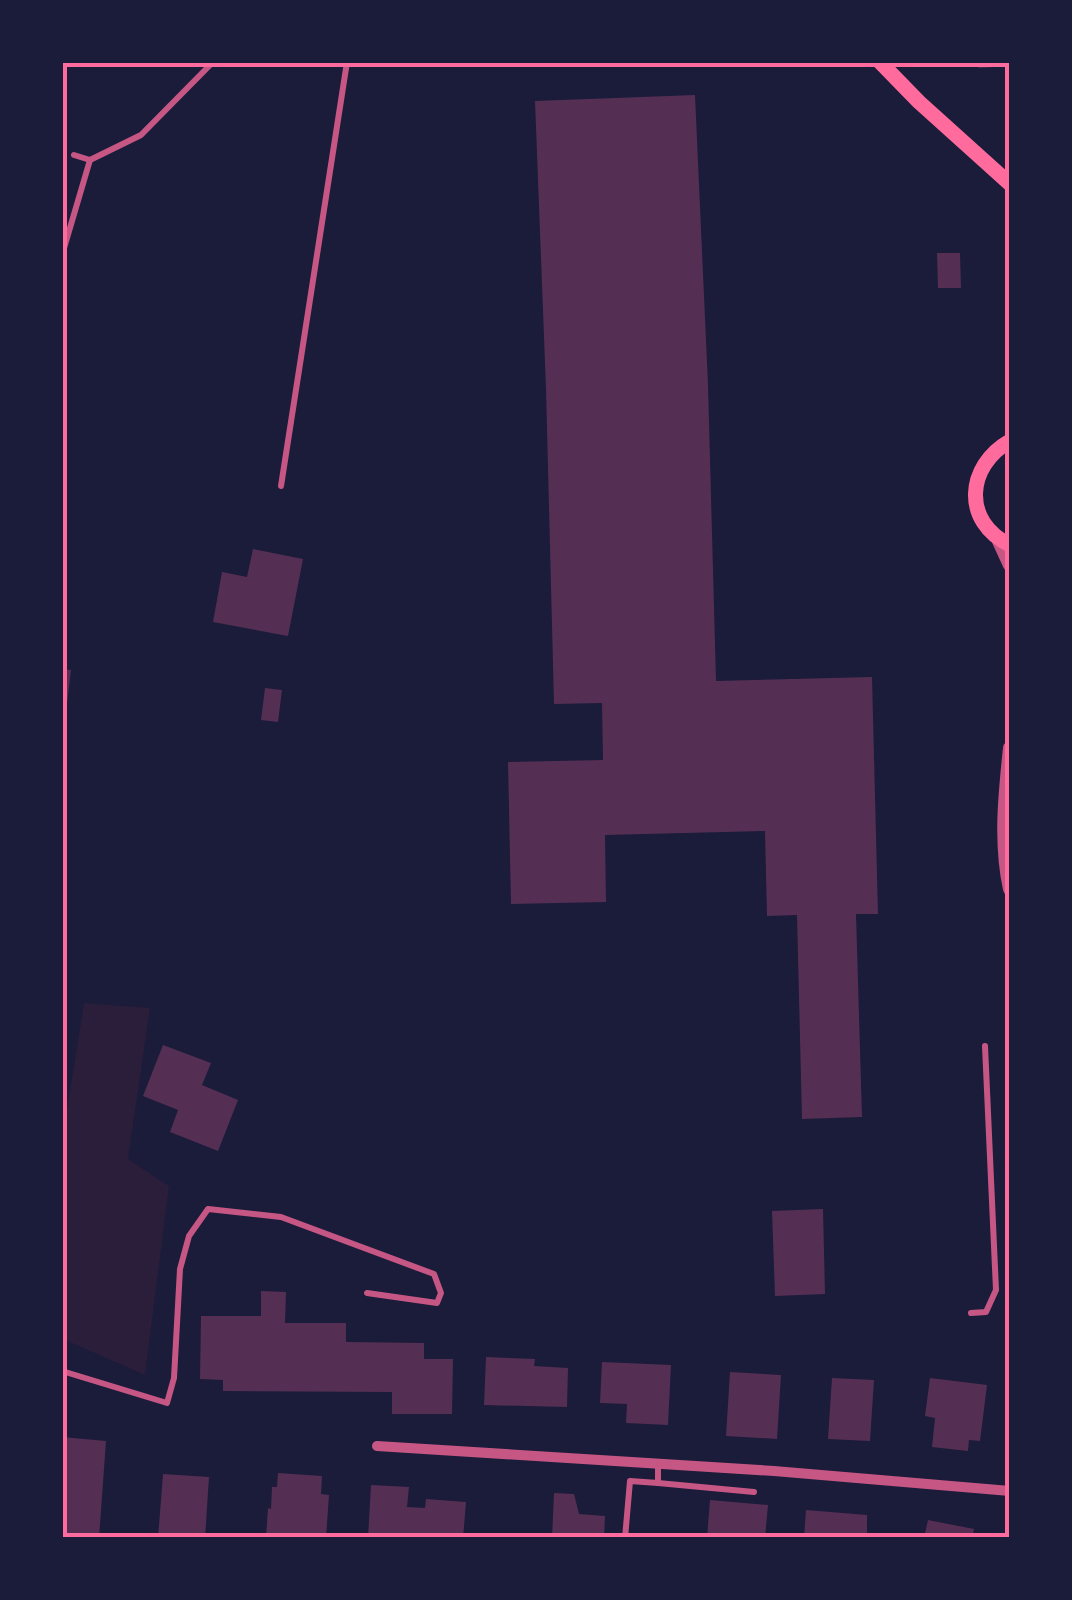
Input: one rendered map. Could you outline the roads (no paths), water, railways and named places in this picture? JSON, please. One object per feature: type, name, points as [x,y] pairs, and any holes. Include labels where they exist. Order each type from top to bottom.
[{"type":"main road","points":[[880,62],[1010,184]]},
{"type":"main road","points":[[1004,543],[987,528],[978,513],[975,496],[984,462],[1010,441]]},
{"type":"street","points":[[1004,543],[1010,565]]},
{"type":"street","points":[[1010,748],[1004,810],[1010,889]]},
{"type":"street","points":[[377,1446],[794,1472],[1010,1491]]},
{"type":"lane","points":[[74,155],[90,160],[141,135],[213,62]]},
{"type":"lane","points":[[281,486],[347,62]]},
{"type":"lane","points":[[62,255],[90,160]]},
{"type":"lane","points":[[971,1313],[986,1312],[996,1290],[985,1046]]},
{"type":"lane","points":[[62,1371],[167,1403],[174,1378],[180,1269],[189,1236],[208,1209],[282,1217],[330,1234],[434,1274],[441,1293],[437,1303],[367,1293]]},
{"type":"lane","points":[[658,1464],[658,1483]]},
{"type":"lane","points":[[625,1538],[630,1481],[754,1492]]}]
